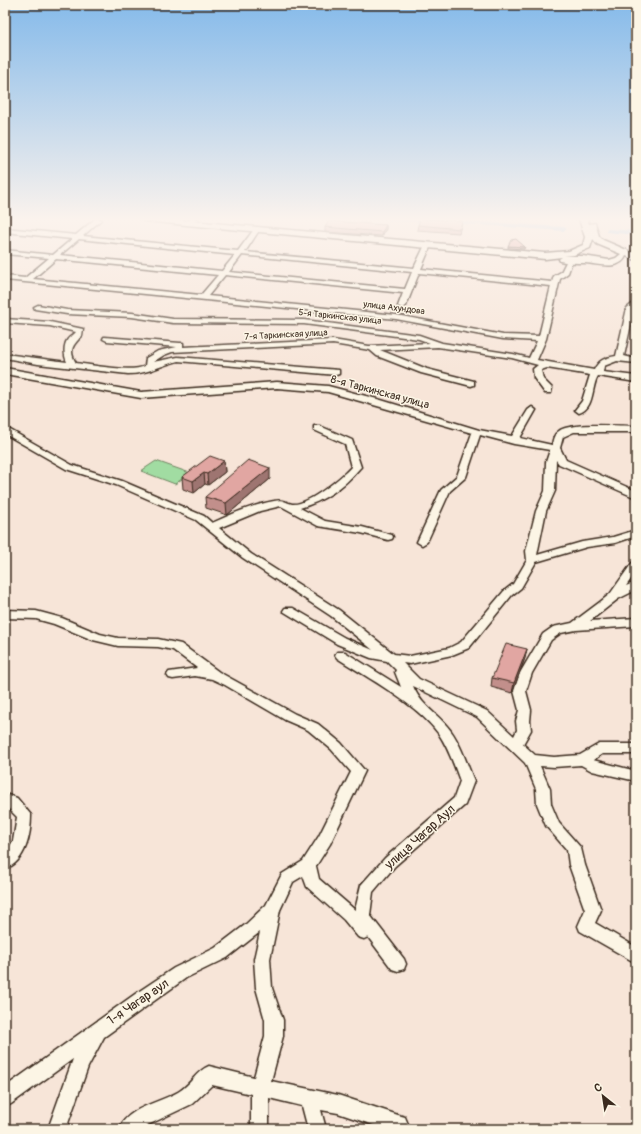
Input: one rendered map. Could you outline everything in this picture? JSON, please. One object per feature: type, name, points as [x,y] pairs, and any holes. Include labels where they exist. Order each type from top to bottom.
[{"type":"street","points":[[27,280],[37,272]]},
{"type":"street","points":[[203,272],[407,291]]},
{"type":"street","points":[[402,306],[407,291],[417,272]]},
{"type":"street","points":[[445,272],[555,284]]},
{"type":"street","points":[[532,361],[542,339],[557,278],[564,272]]},
{"type":"street","points":[[203,298],[224,274]]},
{"type":"street","name":"улица Ахундова","points":[[5,278],[396,318],[503,337],[542,339]]},
{"type":"street","points":[[620,358],[634,306]]},
{"type":"street","name":"5-я Таркинская улица","points":[[38,307],[67,312],[132,315],[173,321],[304,322],[419,337],[440,345],[513,356],[546,365],[636,379]]},
{"type":"street","points":[[267,312],[285,315],[304,322]]},
{"type":"street","points":[[5,321],[50,324],[80,331],[78,336],[71,340],[67,350],[69,360],[73,365]]},
{"type":"street","name":"7-я Таркинская улица","points":[[107,339],[205,347],[242,347],[333,342],[372,348],[440,345]]},
{"type":"street","name":"7-я Таркинская улица","points":[[148,367],[149,360],[161,353],[205,347]]},
{"type":"street","points":[[372,348],[380,354],[424,371],[471,383]]},
{"type":"street","points":[[5,356],[128,371],[142,371],[148,367]]},
{"type":"street","name":"8-я Таркинская улица","points":[[148,367],[178,358],[336,372]]},
{"type":"street","points":[[579,410],[587,403],[589,390],[596,372],[600,370],[600,365],[608,359],[620,358],[636,361]]},
{"type":"street","points":[[546,365],[538,369],[537,376],[540,382],[548,388],[548,391]]},
{"type":"street","name":"8-я Таркинская улица","points":[[5,371],[141,395],[277,386],[328,389],[378,402],[477,432],[514,441],[554,448]]},
{"type":"street","points":[[514,441],[532,410]]},
{"type":"street","points":[[292,507],[321,498],[348,478],[356,467],[349,442],[317,428]]},
{"type":"street","points":[[289,611],[341,642],[394,661],[410,660],[452,651],[465,645],[508,593],[517,586],[532,560],[531,551],[542,511],[550,491],[550,462],[558,436],[563,432],[582,429],[636,429]]},
{"type":"street","points":[[5,430],[69,467],[157,498],[200,518],[246,556],[335,613],[394,661],[414,682],[482,714],[516,744],[531,760],[543,789],[544,804],[553,826],[574,848],[577,865],[593,910],[586,926],[636,956]]},
{"type":"street","points":[[422,542],[446,490],[461,477],[477,432]]},
{"type":"street","points":[[554,448],[562,462],[636,495]]},
{"type":"street","points":[[212,527],[277,503],[283,503],[322,524],[362,530],[388,537]]},
{"type":"street","points":[[532,560],[581,545],[615,540],[636,533]]},
{"type":"street","points":[[614,596],[636,565]]},
{"type":"street","points":[[576,626],[614,596],[636,585]]},
{"type":"street","points":[[5,614],[36,616],[58,621],[97,637],[111,640],[158,643],[177,647],[215,675],[290,717],[313,727],[336,746],[358,771],[325,840],[308,865],[286,878],[272,910],[262,959],[264,988],[274,1020],[274,1036],[260,1087],[260,1129]]},
{"type":"street","points":[[516,744],[524,730],[522,721],[526,710],[520,690],[526,673],[547,637],[557,630],[576,626],[636,622]]},
{"type":"street","points":[[342,655],[413,701]]},
{"type":"street","name":"улица Чагар Аул","points":[[308,865],[312,882],[350,915],[370,938],[398,964],[362,917],[366,890],[390,862],[460,801],[467,781],[459,760],[443,730],[413,701],[394,661]]},
{"type":"street","points":[[173,674],[195,672],[215,675]]},
{"type":"street","points":[[531,760],[554,762],[582,760],[598,749],[636,748]]},
{"type":"street","points":[[582,760],[592,766],[636,776]]},
{"type":"street","points":[[5,799],[12,802],[24,815],[24,834],[12,857],[5,863]]},
{"type":"street","name":"1-я Чагар аул","points":[[5,1098],[99,1029],[180,973],[221,953],[251,930],[272,910]]},
{"type":"street","points":[[57,1129],[80,1064],[99,1029]]},
{"type":"street","points":[[128,1129],[143,1117],[186,1098],[209,1075],[309,1099],[338,1104],[398,1124],[401,1129]]},
{"type":"street","points":[[309,1099],[317,1129]]},
{"type":"green space","points":[[156,461],[190,473],[175,484],[141,471]]},
{"type":"building","points":[[210,456],[224,461],[207,474],[204,473],[193,481],[182,477]]},
{"type":"building","points":[[248,460],[270,468],[226,503],[205,497]]},
{"type":"building","points":[[506,644],[527,649],[514,683],[492,678]]}]
